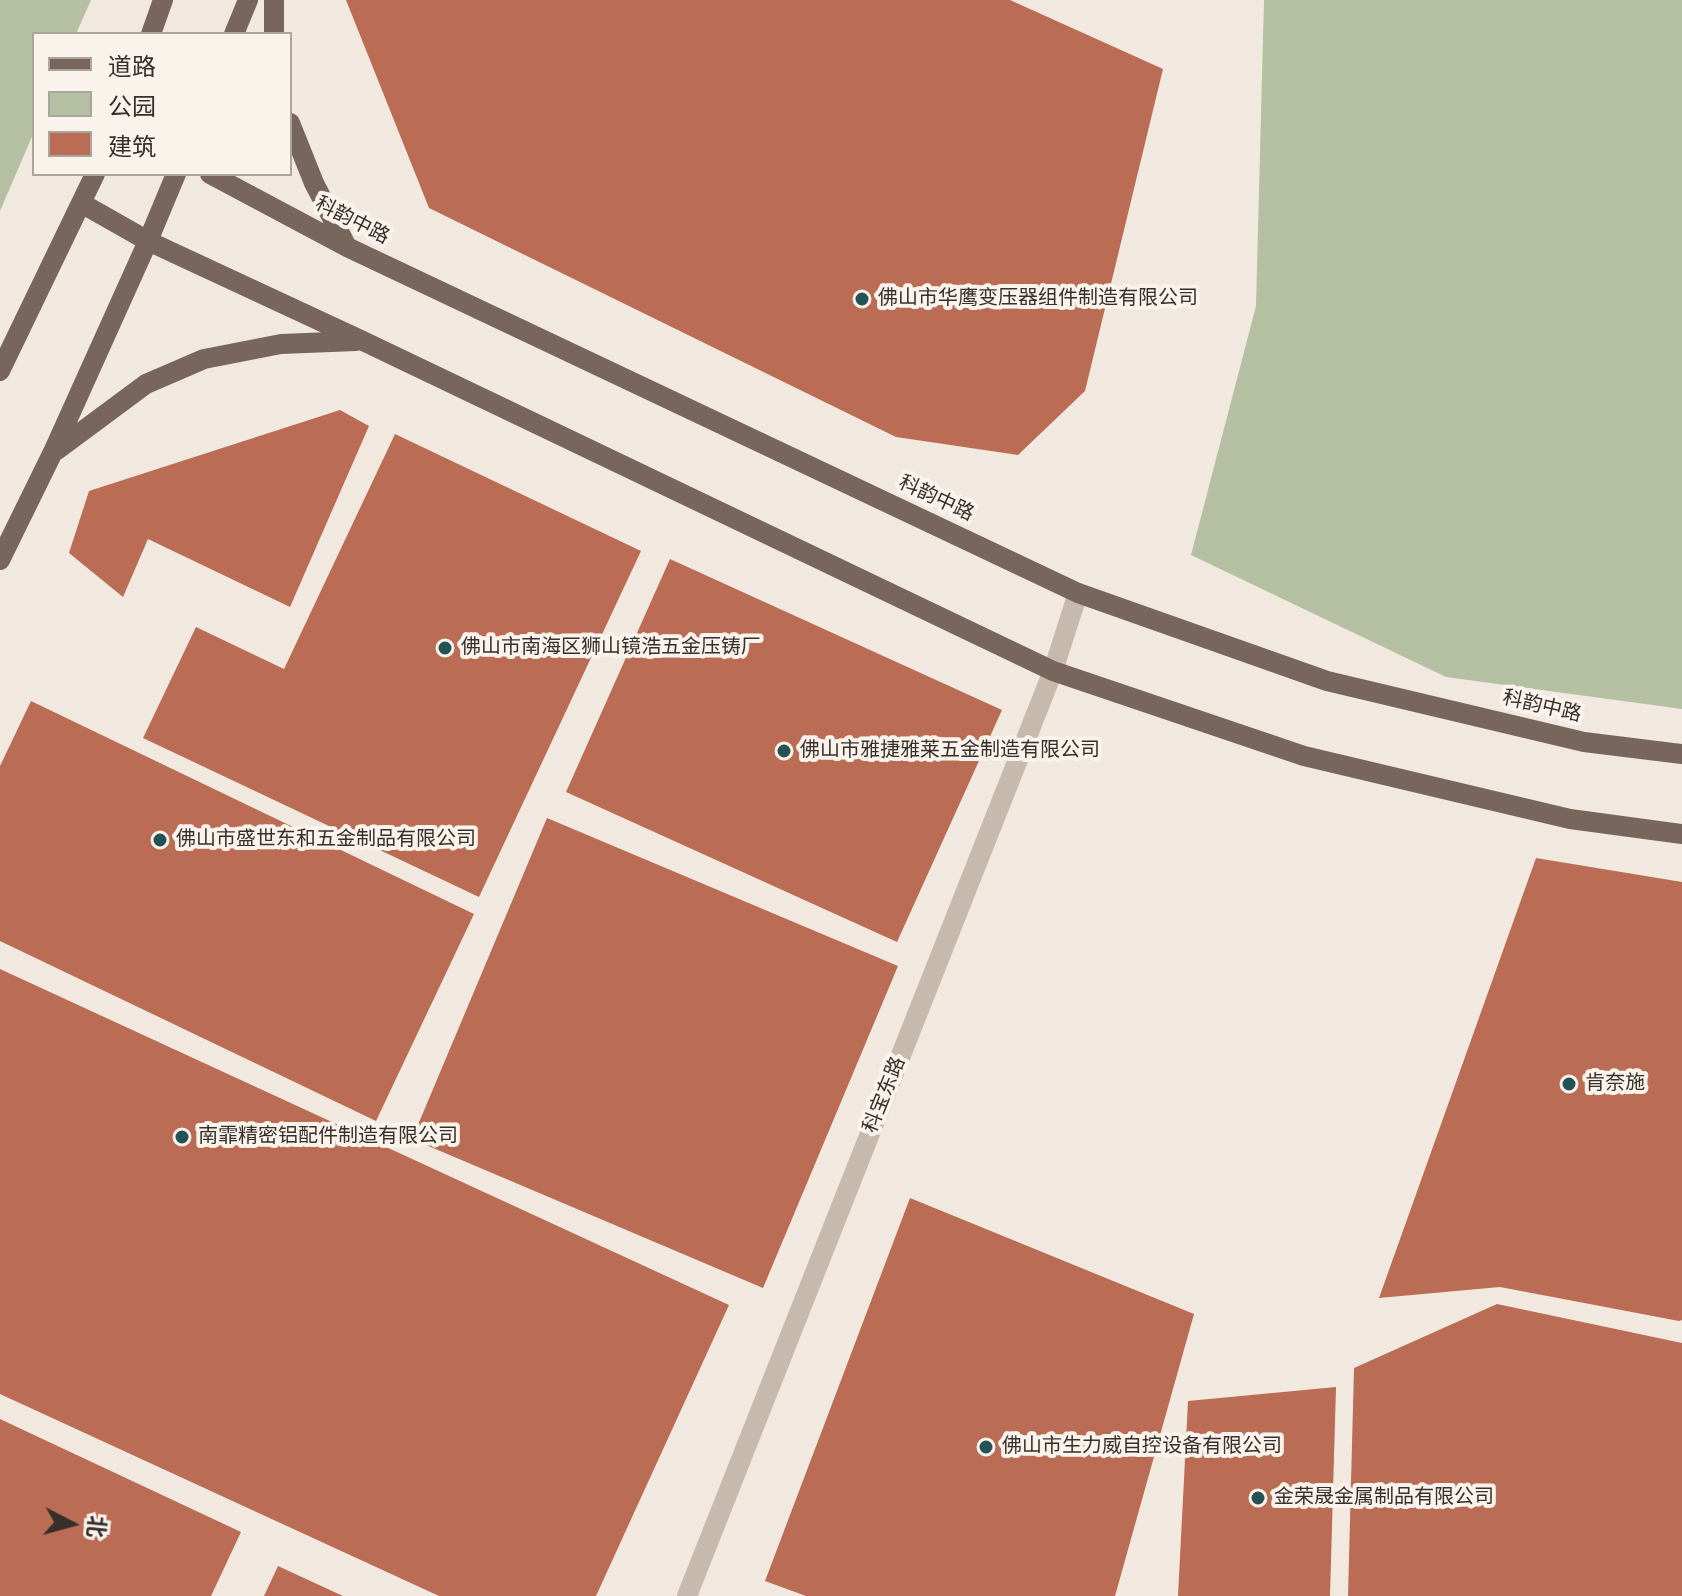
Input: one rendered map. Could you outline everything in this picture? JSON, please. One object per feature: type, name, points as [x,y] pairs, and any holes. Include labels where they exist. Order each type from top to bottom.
[{"type":"main road","points":[[152,32],[163,0]]},
{"type":"main road","points":[[235,32],[248,0]]},
{"type":"main road","points":[[274,0],[274,32]]},
{"type":"main road","points":[[292,128],[314,183],[347,247]]},
{"type":"main road","points":[[0,371],[94,176]]},
{"type":"main road","points":[[0,560],[53,452],[175,176]]},
{"type":"main road","name":"科韵中路","points":[[214,176],[347,247],[1078,593],[1327,681],[1584,742],[1682,754]]},
{"type":"main road","points":[[81,203],[148,241],[1053,671],[1304,756],[1570,819],[1682,834]]},
{"type":"main road","points":[[53,452],[146,384],[204,359],[281,344],[363,341]]},
{"type":"street","name":"科宝东路","points":[[687,1596],[1053,671],[1078,593]]},
{"type":"green space","points":[[0,0],[91,0],[77,32],[32,32],[32,137],[0,211]]},
{"type":"green space","points":[[1264,0],[1682,0],[1682,709],[1446,677],[1191,555],[1256,306]]},
{"type":"building","name":"佛山市华鹰变压器组件制造有限公司","points":[[346,0],[1010,0],[1163,69],[1085,391],[1018,455],[896,437],[429,208]]},
{"type":"building","points":[[340,410],[369,426],[290,607],[148,539],[123,597],[69,553],[89,491]]},
{"type":"building","name":"佛山市南海区狮山镜浩五金压铸厂","points":[[395,434],[641,551],[479,897],[143,738],[196,627],[284,669]]},
{"type":"building","name":"佛山市雅捷雅莱五金制造有限公司","points":[[670,559],[1002,710],[897,942],[566,792]]},
{"type":"building","name":"佛山市盛世东和五金制品有限公司","points":[[31,701],[474,914],[376,1121],[0,941],[0,766]]},
{"type":"building","points":[[547,818],[898,966],[763,1288],[412,1139]]},
{"type":"building","name":"肯奈施","points":[[1536,858],[1682,882],[1682,1320],[1679,1321],[1500,1287],[1379,1298]]},
{"type":"building","name":"南霏精密铝配件制造有限公司","points":[[0,969],[729,1305],[596,1596],[439,1596],[0,1394]]},
{"type":"building","name":"佛山市生力威自控设备有限公司","points":[[910,1198],[1194,1314],[1115,1596],[806,1596],[765,1581]]},
{"type":"building","points":[[1497,1304],[1682,1343],[1682,1596],[1348,1596],[1354,1368]]},
{"type":"building","name":"金荣晟金属制品有限公司","points":[[1336,1387],[1330,1596],[1178,1596],[1188,1401]]},
{"type":"building","points":[[0,1419],[241,1532],[211,1596],[0,1596]]},
{"type":"building","points":[[278,1566],[343,1596],[264,1596]]},
{"type":"place","name":"佛山市华鹰变压器组件制造有限公司","points":[[862,299]]},
{"type":"place","name":"佛山市南海区狮山镜浩五金压铸厂","points":[[445,648]]},
{"type":"place","name":"佛山市雅捷雅莱五金制造有限公司","points":[[784,751]]},
{"type":"place","name":"佛山市盛世东和五金制品有限公司","points":[[160,840]]},
{"type":"place","name":"肯奈施","points":[[1569,1084]]},
{"type":"place","name":"南霏精密铝配件制造有限公司","points":[[182,1137]]},
{"type":"place","name":"佛山市生力威自控设备有限公司","points":[[986,1447]]},
{"type":"place","name":"金荣晟金属制品有限公司","points":[[1258,1498]]}]
